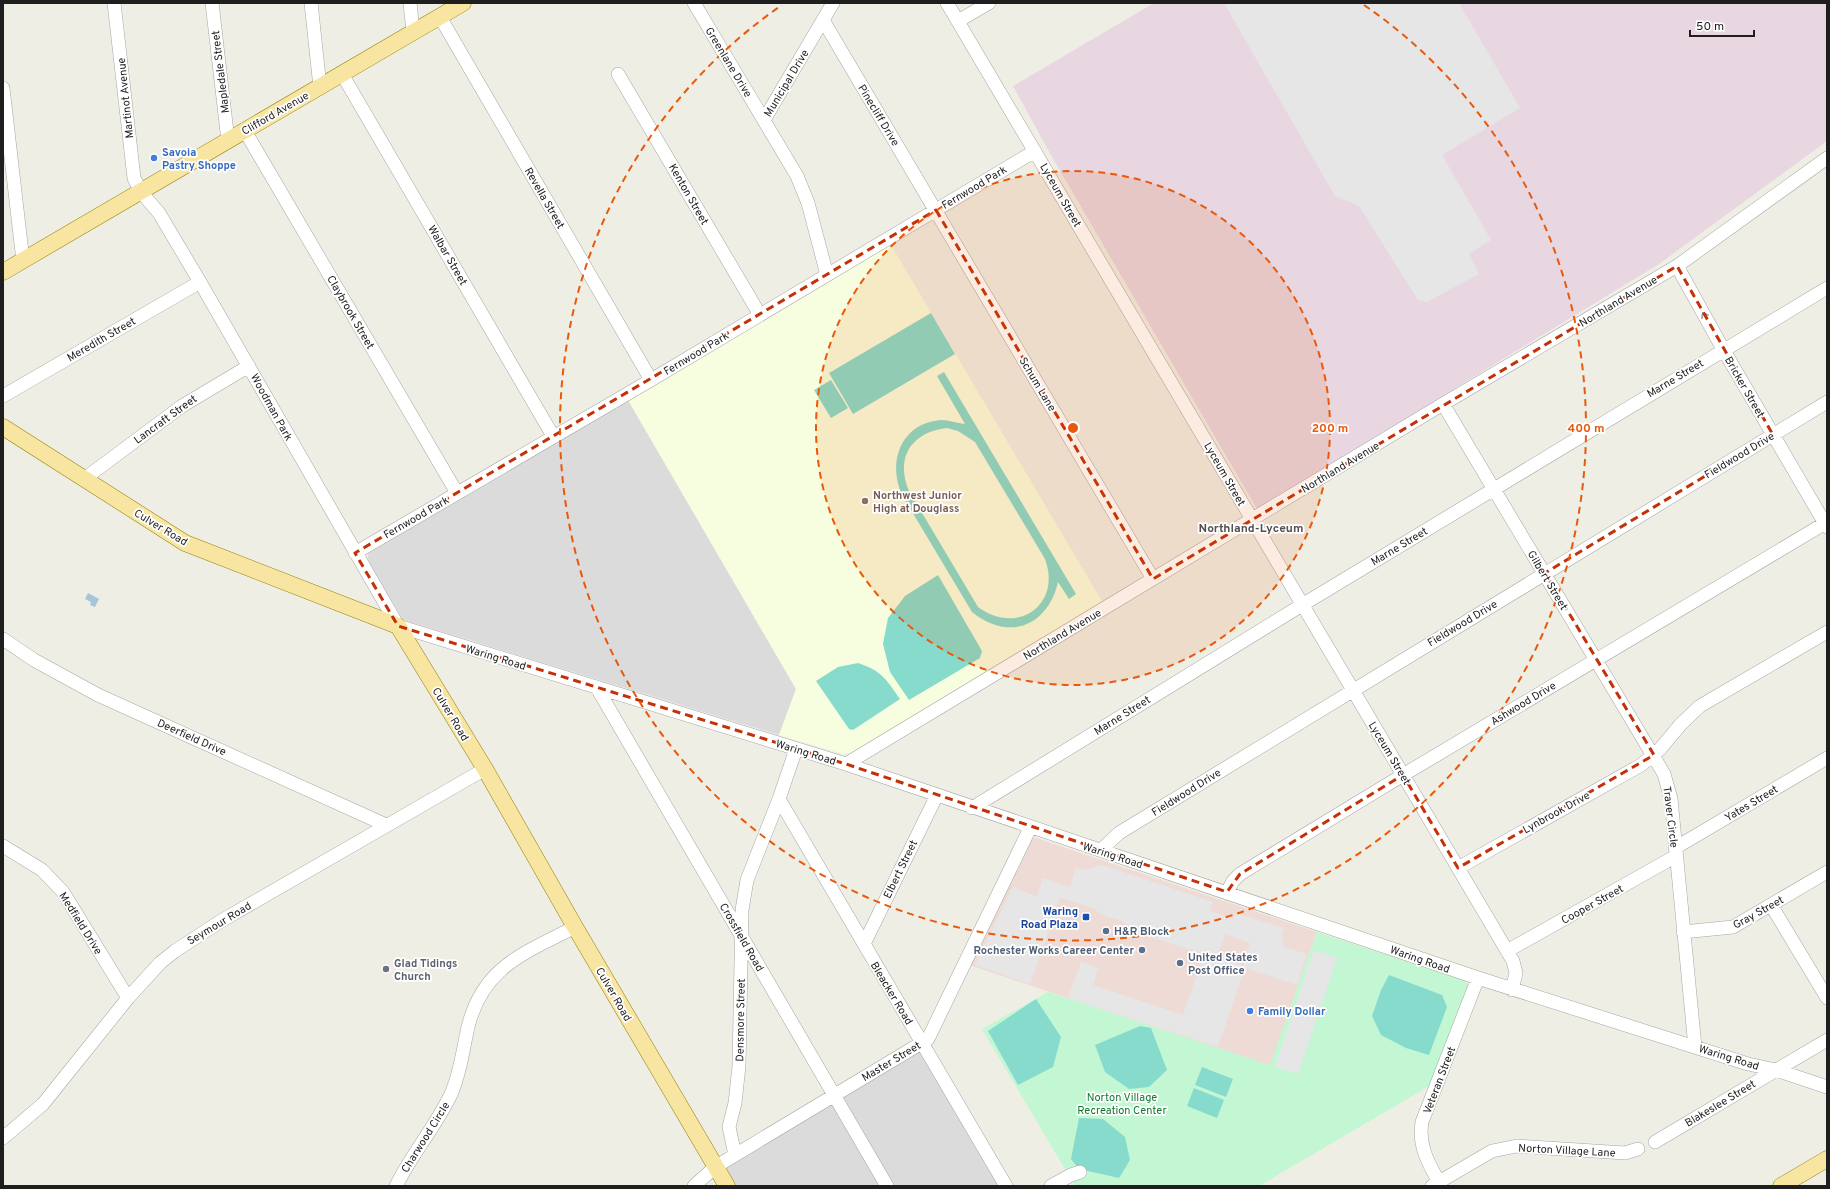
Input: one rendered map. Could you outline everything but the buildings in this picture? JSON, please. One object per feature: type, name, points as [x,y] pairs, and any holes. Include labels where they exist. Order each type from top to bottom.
[{"type":"main road","name":"Clifford Avenue","points":[[3,272],[463,3]]},
{"type":"main road","name":"Culver Road","points":[[3,427],[185,543],[398,626],[485,769],[575,927],[727,1186]]},
{"type":"main road","points":[[1781,1186],[1827,1159]]},
{"type":"street","name":"Martinot Avenue","points":[[114,3],[134,178],[141,192]]},
{"type":"street","name":"Mapledale Street","points":[[212,3],[228,141]]},
{"type":"street","points":[[311,3],[320,87]]},
{"type":"street","points":[[410,3],[413,32]]},
{"type":"street","name":"Greenlane Drive","points":[[694,3],[764,120]]},
{"type":"street","name":"Municipal Drive","points":[[826,275],[808,203],[797,176],[764,120],[833,3]]},
{"type":"street","name":"Lyceum Street","points":[[947,3],[1513,961],[1516,972],[1512,990]]},
{"type":"street","points":[[958,21],[989,3]]},
{"type":"street","name":"Revella Street","points":[[440,17],[651,380]]},
{"type":"street","name":"Pinecliff Drive","points":[[823,20],[936,210]]},
{"type":"street","name":"Walbar Street","points":[[342,74],[553,436]]},
{"type":"street","name":"Kenton Street","points":[[618,74],[760,315]]},
{"type":"street","points":[[3,88],[23,260]]},
{"type":"street","name":"Claybrook Street","points":[[245,131],[457,493]]},
{"type":"street","name":"Fernwood Park","points":[[355,553],[651,380],[1035,151]]},
{"type":"street","name":"Northland Avenue","points":[[846,764],[1443,404],[1677,266],[1827,158]]},
{"type":"street","name":"Woodman Park","points":[[141,192],[159,213],[200,282],[398,626]]},
{"type":"street","name":"Schum Lane","points":[[936,210],[1154,579]]},
{"type":"street","name":"Bricker Street","points":[[1677,266],[1723,349],[1826,524]]},
{"type":"street","name":"Meredith Street","points":[[3,396],[200,282]]},
{"type":"street","name":"Marne Street","points":[[972,808],[1494,488],[1723,349],[1827,288]]},
{"type":"street","name":"Lancraft Street","points":[[84,479],[182,406],[249,366]]},
{"type":"street","name":"Fieldwood Drive","points":[[1101,850],[1119,833],[1827,402]]},
{"type":"street","name":"Gilbert Street","points":[[1443,404],[1654,755]]},
{"type":"street","name":"Ashwood Drive","points":[[1227,892],[1233,881],[1240,874],[1403,775],[1826,524]]},
{"type":"street","name":"Waring Road","points":[[398,626],[846,764],[1030,828],[1227,892],[1512,990],[1748,1064],[1776,1070],[1827,1087]]},
{"type":"street","points":[[1654,755],[1681,724],[1700,706],[1827,632]]},
{"type":"street","name":"Deerfield Drive","points":[[3,639],[34,660],[98,695],[386,825]]},
{"type":"street","name":"Crossfield Road","points":[[597,688],[887,1186]]},
{"type":"street","name":"Densmore Street","points":[[735,1155],[729,1127],[735,1103],[740,1066],[742,910],[747,880],[779,799],[796,749]]},
{"type":"street","name":"Traver Circle","points":[[1654,755],[1664,774],[1668,787],[1676,852],[1695,1047]]},
{"type":"street","name":"Lynbrook Drive","points":[[1458,868],[1641,765],[1654,755]]},
{"type":"street","name":"Yates Street","points":[[1676,852],[1827,758]]},
{"type":"street","name":"Seymour Road","points":[[3,1138],[43,1104],[128,998],[160,963],[188,941],[485,769]]},
{"type":"street","name":"Elbert Street","points":[[864,944],[937,795]]},
{"type":"street","name":"Bleacker Road","points":[[779,799],[1006,1186]]},
{"type":"street","name":"Master Street","points":[[715,1167],[928,1039],[1030,828]]},
{"type":"street","name":"Medfield Drive","points":[[3,846],[42,870],[63,892],[128,998]]},
{"type":"street","name":"Cooper Street","points":[[1507,951],[1676,852]]},
{"type":"street","name":"Gray Street","points":[[1683,932],[1733,928],[1827,872]]},
{"type":"street","points":[[1771,905],[1827,998]]},
{"type":"street","name":"Charwood Circle","points":[[396,1186],[446,1104],[461,1066],[473,1010],[491,979],[503,967],[575,927]]},
{"type":"street","name":"Veteran Street","points":[[1436,1184],[1423,1151],[1420,1132],[1422,1122],[1478,978]]},
{"type":"street","name":"Blakeslee Street","points":[[1655,1142],[1827,1040]]},
{"type":"street","name":"Norton Village Lane","points":[[1436,1184],[1487,1153],[1504,1148],[1517,1146],[1625,1153],[1638,1149]]},
{"type":"street","points":[[694,1186],[715,1167]]},
{"type":"street","points":[[1051,1186],[1071,1175],[1080,1172]]},
{"type":"highlighted area","points":[[936,210],[1153,579],[1677,266],[1773,435],[1545,573],[1654,755],[1458,868],[1403,775],[1240,874],[1227,892],[846,764],[398,626],[355,553]]},
{"type":"shaded area","points":[[1154,3],[1827,3],[1827,141],[1659,264],[1257,509],[1052,157],[1013,86]]},
{"type":"shaded area","points":[[1224,3],[1459,3],[1520,108],[1442,155],[1491,240],[1469,254],[1479,274],[1427,302],[1418,300],[1359,206],[1335,196]]},
{"type":"shaded area","name":"Northwest Junior High at Douglass","points":[[891,245],[1103,603],[851,753],[843,754],[779,735],[796,689],[628,400]]},
{"type":"shaded area","points":[[931,313],[955,354],[853,414],[829,373]]},
{"type":"shaded area","points":[[944,372],[1076,594],[1069,599],[1058,582],[1053,597],[1046,609],[1036,619],[1025,625],[1013,627],[1000,626],[986,621],[972,612],[902,495],[896,470],[897,458],[901,446],[907,436],[916,428],[927,423],[941,420],[965,424],[937,376]],"holes":[[[947,428],[958,431],[975,442],[1045,559],[1049,575],[1047,590],[1042,602],[1032,611],[1021,617],[1007,618],[993,615],[978,607],[909,491],[905,479],[905,458],[915,441],[934,431]]]},
{"type":"shaded area","points":[[831,380],[848,408],[831,418],[814,390]]},
{"type":"shaded area","points":[[628,400],[796,689],[779,735],[407,621],[402,618],[370,564],[368,554],[372,551]]},
{"type":"shaded area","points":[[938,575],[982,651],[980,658],[909,700],[890,672],[883,644],[888,618],[905,596]]},
{"type":"shaded area","points":[[88,593],[99,599],[95,607],[90,605],[91,602],[85,599]]},
{"type":"shaded area","points":[[858,663],[873,669],[883,676],[900,699],[853,730],[849,729],[816,681],[838,667]]},
{"type":"shaded area","name":"Waring Road Plaza","points":[[1036,838],[1317,932],[1270,1066],[969,965],[1031,839]]},
{"type":"shaded area","points":[[1102,865],[1213,902],[1210,911],[1234,919],[1236,913],[1284,928],[1282,935],[1284,947],[1307,954],[1297,985],[1245,968],[1218,1047],[1068,998],[1081,962],[1098,968],[1093,985],[1183,1015],[1204,954],[1134,932],[1122,921],[1102,915],[1095,909],[1060,897],[1030,984],[975,965],[1013,887],[1037,897],[1043,878],[1070,887],[1076,868],[1083,870]],"holes":[[[1225,934],[1250,943],[1243,966],[1217,958]]]},
{"type":"shaded area","points":[[1314,950],[1337,958],[1298,1074],[1275,1067]]},
{"type":"shaded area","points":[[1389,975],[1442,995],[1447,1007],[1429,1055],[1406,1048],[1381,1035],[1372,1016],[1381,990]]},
{"type":"shaded area","points":[[1036,999],[1061,1037],[1053,1067],[1018,1085],[988,1031]]},
{"type":"shaded area","points":[[1140,1026],[1151,1028],[1167,1070],[1149,1087],[1129,1089],[1105,1072],[1095,1045]]},
{"type":"shaded area","points":[[922,1043],[1006,1186],[727,1186],[715,1167]]},
{"type":"shaded area","points":[[1202,1067],[1233,1079],[1226,1097],[1195,1085]]},
{"type":"shaded area","points":[[1194,1088],[1224,1100],[1217,1118],[1187,1106]]},
{"type":"shaded area","points":[[1079,1118],[1103,1119],[1125,1137],[1130,1160],[1119,1178],[1079,1169],[1071,1159]]},
{"type":"green space","name":"Norton Village Recreation Center","points":[[1317,932],[1464,980],[1469,986],[1431,1085],[1259,1186],[1075,1186],[982,1029],[1048,992],[1270,1065]]},
{"type":"place","name":"Savoia Pastry Shoppe","points":[[154,158]]},
{"type":"place","name":"Northwest Junior High at Douglass","points":[[865,501]]},
{"type":"place","name":"Waring Road Plaza","points":[[1086,917]]},
{"type":"place","name":"H&R Block","points":[[1106,931]]},
{"type":"place","name":"Rochester Works Career Center","points":[[1142,950]]},
{"type":"place","name":"United States Post Office","points":[[1180,963]]},
{"type":"place","name":"Glad Tidings Church","points":[[386,969]]},
{"type":"place","name":"Family Dollar","points":[[1250,1011]]},
{"type":"district","name":"Northland-Lyceum","points":[[1251,528]]}]
